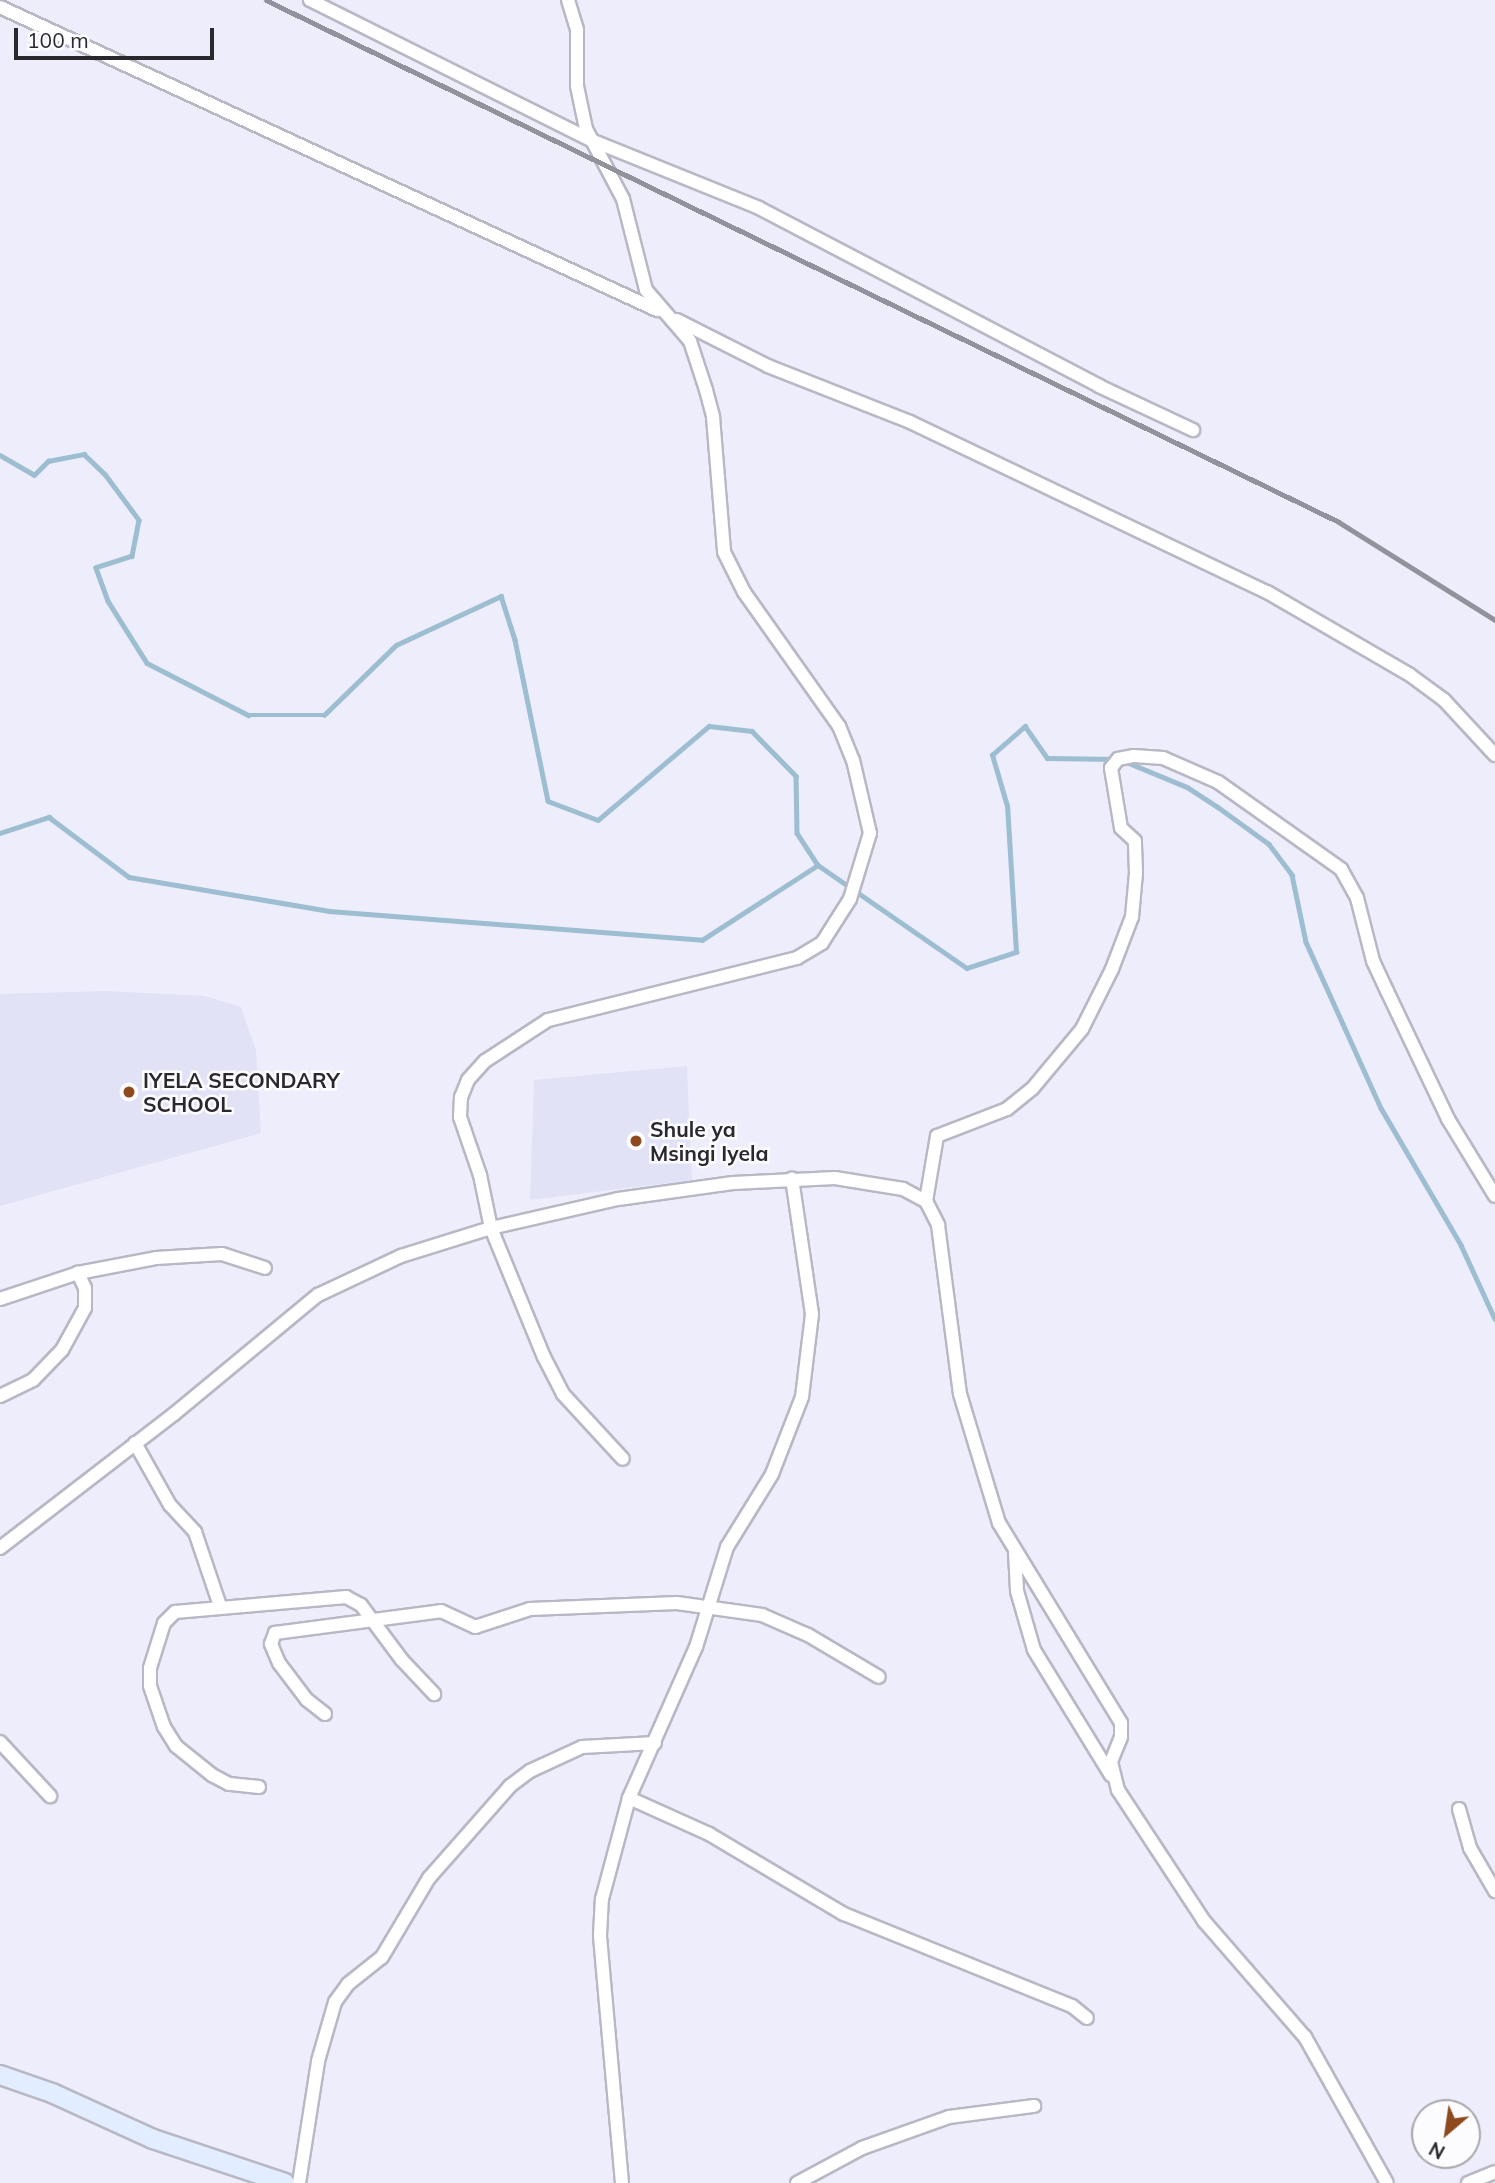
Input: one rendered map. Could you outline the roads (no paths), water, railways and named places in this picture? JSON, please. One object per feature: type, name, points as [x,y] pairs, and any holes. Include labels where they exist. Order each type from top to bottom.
[{"type":"street","points":[[310,0],[591,140],[759,208],[1099,386],[1193,430]]},
{"type":"street","points":[[568,0],[577,30],[577,86],[591,140],[623,199],[641,279],[690,341],[713,417],[724,552],[751,603],[839,726],[853,760],[870,833],[850,899],[822,943],[797,958],[548,1020],[485,1061],[468,1080],[460,1117],[480,1175],[491,1228],[555,1382],[623,1459]]},
{"type":"street","points":[[0,7],[668,316],[768,366],[910,422],[1267,592],[1410,675],[1444,700],[1495,755]]},
{"type":"street","points":[[926,1201],[937,1136],[1007,1109],[1032,1089],[1082,1029],[1112,969],[1132,917],[1136,873],[1135,841],[1121,828],[1111,768],[1118,759],[1133,756],[1163,758],[1218,782],[1341,869],[1357,898],[1373,961],[1387,991],[1448,1119],[1495,1196]]},
{"type":"street","points":[[622,2183],[600,1935],[607,1872],[629,1798],[655,1743],[710,1606],[727,1547],[772,1474],[802,1398],[812,1314],[792,1178]]},
{"type":"street","points":[[0,1548],[318,1295],[401,1256],[491,1228],[618,1199],[792,1178],[855,1180],[903,1189],[926,1201],[938,1225],[962,1403],[990,1500],[1015,1551],[1116,1712],[1122,1730],[1111,1762],[1115,1781]]},
{"type":"street","points":[[0,1299],[78,1273],[192,1254],[222,1254],[265,1268]]},
{"type":"street","points":[[0,1396],[33,1380],[62,1350],[85,1308],[85,1288],[78,1273]]},
{"type":"street","points":[[135,1443],[170,1505],[195,1532],[220,1606]]},
{"type":"street","points":[[1015,1551],[1017,1591],[1034,1650],[1204,1922],[1305,2037],[1387,2183]]},
{"type":"street","points":[[259,1787],[229,1784],[176,1746],[157,1710],[150,1686],[153,1648],[169,1616],[182,1609],[346,1597],[361,1605],[371,1621],[434,1694]]},
{"type":"street","points":[[325,1714],[290,1681],[279,1663],[272,1637],[291,1628],[441,1611],[475,1627],[530,1609],[623,1604],[710,1606],[749,1611],[780,1623],[879,1677]]},
{"type":"street","points":[[299,2183],[318,2061],[335,2002],[348,1984],[382,1957],[429,1878],[510,1786],[530,1771],[582,1747],[655,1743]]},
{"type":"street","points":[[1,1747],[50,1796]]},
{"type":"street","points":[[629,1798],[741,1852],[844,1914],[1072,2006],[1087,2018]]},
{"type":"street","points":[[1459,1810],[1470,1848],[1495,1891]]},
{"type":"street","points":[[0,2075],[52,2093],[153,2139],[285,2183]]},
{"type":"street","points":[[797,2183],[862,2148],[949,2117],[1034,2106]]},
{"type":"street","points":[[1468,2183],[1495,2172]]},
{"type":"waterway","points":[[0,455],[34,475],[48,461],[84,454],[105,474],[139,520],[132,556],[96,568],[108,601],[147,663],[248,715],[324,715],[396,645],[501,596],[515,640],[548,801],[598,820],[709,726],[752,731],[796,776],[797,833],[818,865],[967,968],[1016,952],[1007,806],[992,755],[1025,726],[1047,758],[1116,759]]},
{"type":"waterway","points":[[1124,761],[1187,787],[1218,807],[1269,844],[1292,875],[1306,942],[1381,1108],[1461,1245],[1495,1319]]},
{"type":"waterway","points":[[0,833],[49,817],[129,877],[329,911],[702,940],[818,865]]},
{"type":"railway","points":[[266,0],[1339,522],[1495,620]]},
{"type":"place","name":"IYELA SECONDARY SCHOOL","points":[[129,1092]]},
{"type":"place","name":"Shule ya Msingi Iyela","points":[[636,1141]]}]
